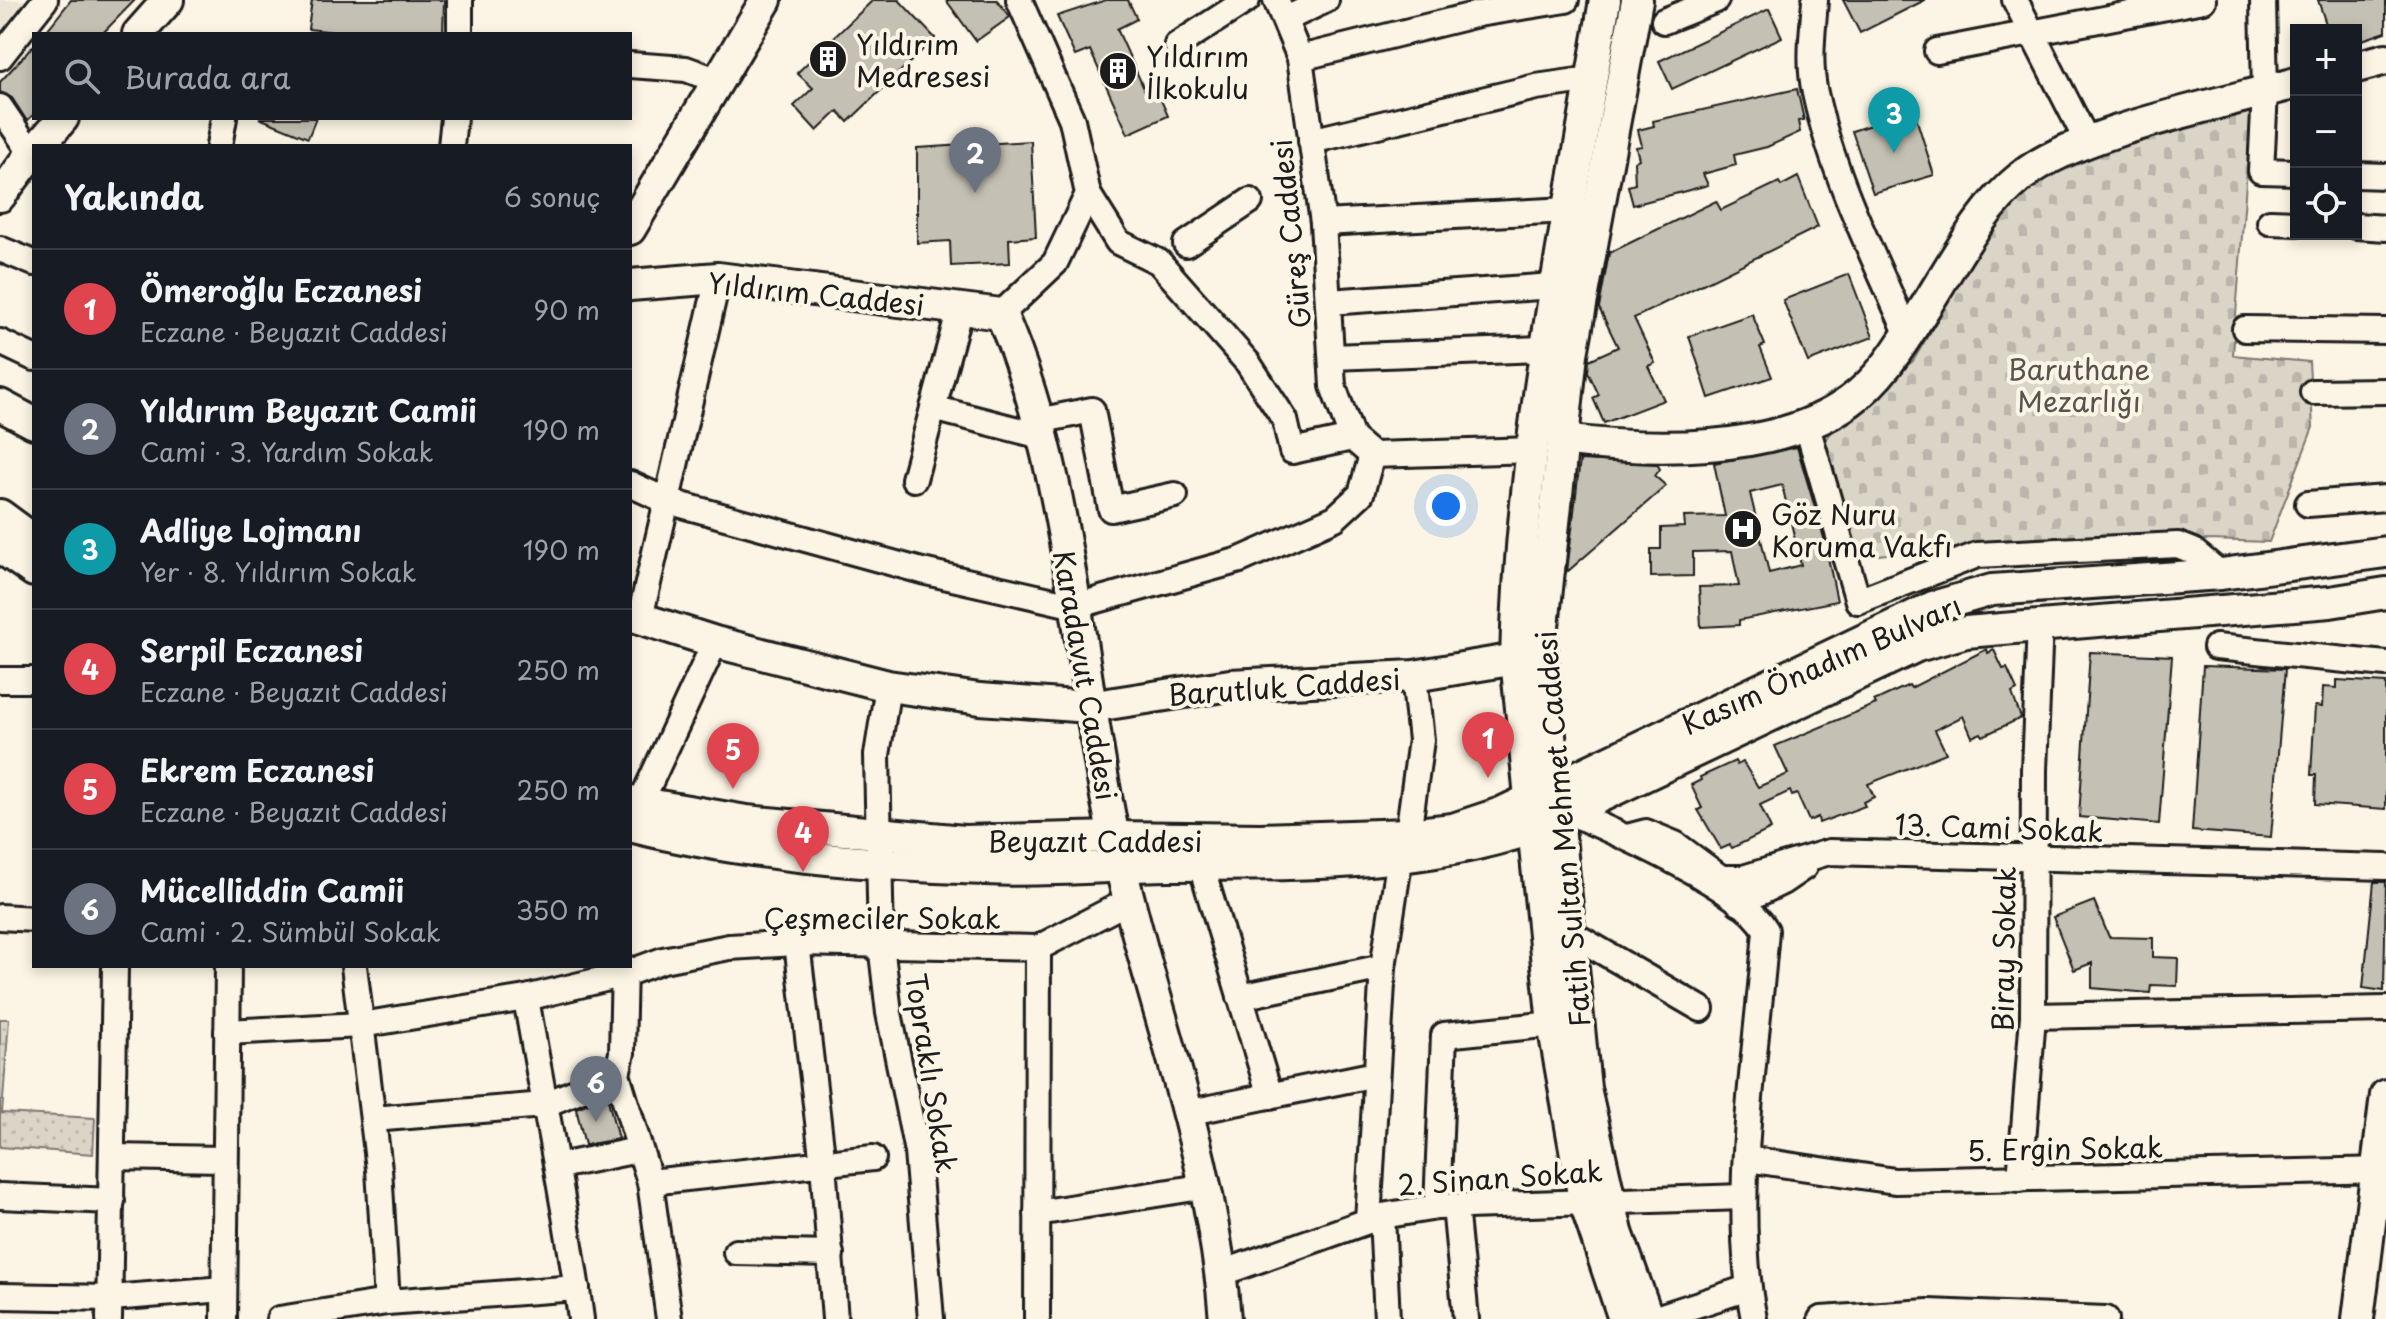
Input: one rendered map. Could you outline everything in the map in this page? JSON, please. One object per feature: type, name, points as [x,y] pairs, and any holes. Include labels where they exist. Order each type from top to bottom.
[{"type":"main road","points":[[140,32],[168,0]]},
{"type":"main road","points":[[635,212],[719,81],[766,0]]},
{"type":"main road","name":"Fatih Sultan Mehmet Caddesi","points":[[1605,0],[1543,349],[1548,445],[1541,645],[1549,809],[1553,1024],[1624,1319]]},
{"type":"main road","name":"Fatih Sultan Mehmet Caddesi","points":[[1637,0],[1572,354],[1548,445],[1517,604],[1516,659],[1549,809],[1567,931],[1596,1200],[1650,1319]]},
{"type":"main road","points":[[2362,65],[2386,59]]},
{"type":"main road","points":[[1548,445],[1714,444],[1786,433],[1849,402],[1888,367],[1987,210],[2023,174],[2087,141],[2290,85]]},
{"type":"main road","points":[[41,144],[61,120]]},
{"type":"main road","points":[[0,196],[32,155]]},
{"type":"main road","name":"Yıldırım Caddesi","points":[[632,285],[718,278],[1001,314]]},
{"type":"main road","name":"Karadavut Caddesi","points":[[1001,314],[1024,368],[1039,429],[1076,606],[1089,707],[1118,851],[1191,1112],[1207,1186],[1222,1273],[1225,1319]]},
{"type":"main road","points":[[0,405],[32,422]]},
{"type":"main road","points":[[0,515],[32,539]]},
{"type":"main road","points":[[0,547],[32,570]]},
{"type":"main road","name":"Kasım Önadım Bulvarı","points":[[1549,809],[1933,607],[1992,590],[2221,574],[2386,552]]},
{"type":"main road","name":"Kasım Önadım Bulvarı","points":[[1549,809],[1917,646],[1966,632],[2330,602],[2386,593]]},
{"type":"main road","name":"Barutluk Caddesi","points":[[635,617],[715,642],[888,686],[980,699],[1089,707],[1230,685],[1414,676],[1516,659]]},
{"type":"main road","name":"Beyazıt Caddesi","points":[[633,810],[759,849],[879,849],[988,870],[1118,851],[1260,839],[1480,847],[1549,809]]},
{"type":"main road","name":"Beyazıt Caddesi","points":[[1118,851],[1201,865],[1404,846]]},
{"type":"main road","points":[[2358,1319],[2381,1170],[2386,1095]]},
{"type":"street","points":[[0,57],[45,0]]},
{"type":"street","points":[[460,0],[460,32]]},
{"type":"street","points":[[1019,0],[1072,120],[1088,194],[1118,242],[1159,262],[1248,363],[1285,420],[1292,451],[1352,438]]},
{"type":"street","points":[[1177,45],[1247,0]]},
{"type":"street","points":[[1281,10],[1326,0]]},
{"type":"street","points":[[1300,58],[1478,14],[1566,0]]},
{"type":"street","points":[[1664,21],[1716,0]]},
{"type":"street","points":[[1815,0],[1811,58],[1815,92],[1844,186],[1908,335]]},
{"type":"street","points":[[2015,0],[2087,141]]},
{"type":"street","points":[[1937,51],[2031,32],[2127,6],[2203,0]]},
{"type":"street","points":[[2263,0],[2265,92],[2261,171],[2290,172]]},
{"type":"street","name":"Güreş Caddesi","points":[[1281,10],[1300,58],[1323,223],[1333,386],[1352,438],[1372,455]]},
{"type":"street","points":[[632,65],[686,69],[719,81]]},
{"type":"street","points":[[1311,141],[1536,87],[1592,79]]},
{"type":"street","points":[[0,107],[32,147]]},
{"type":"street","points":[[219,144],[224,120]]},
{"type":"street","points":[[451,144],[454,120]]},
{"type":"street","points":[[2362,175],[2386,176]]},
{"type":"street","points":[[1001,314],[1055,263],[1088,194]]},
{"type":"street","points":[[1186,244],[1250,201]]},
{"type":"street","points":[[1323,223],[1569,210]]},
{"type":"street","points":[[2270,222],[2290,223]]},
{"type":"street","points":[[2362,226],[2386,228]]},
{"type":"street","points":[[0,249],[32,262]]},
{"type":"street","points":[[635,617],[667,501],[718,278]]},
{"type":"street","points":[[1329,302],[1553,286]]},
{"type":"street","points":[[914,479],[960,308]]},
{"type":"street","points":[[2245,329],[2386,331]]},
{"type":"street","points":[[0,342],[32,357]]},
{"type":"street","points":[[1332,357],[1543,349]]},
{"type":"street","points":[[2313,392],[2386,391]]},
{"type":"street","points":[[933,408],[1039,429],[1092,410],[1111,509],[1175,495]]},
{"type":"street","points":[[1806,423],[1858,601],[1977,555],[2178,545],[2193,551],[2221,574]]},
{"type":"street","points":[[632,485],[667,501],[922,571],[1076,606],[1240,560],[1335,518],[1361,494],[1372,455],[1548,445]]},
{"type":"street","points":[[2308,504],[2386,498]]},
{"type":"street","name":"Biray Sokak","points":[[2020,1179],[2033,1016],[2034,770],[2040,624]]},
{"type":"street","points":[[633,810],[715,642]]},
{"type":"street","points":[[2216,647],[2386,664]]},
{"type":"street","points":[[1387,1319],[1375,1218],[1376,1074],[1383,967],[1421,740],[1414,676]]},
{"type":"street","points":[[0,680],[32,680]]},
{"type":"street","name":"Topraklı Sokak","points":[[888,686],[877,755],[881,944],[889,1013],[917,1152],[931,1319]]},
{"type":"street","points":[[1549,809],[1627,837],[1757,914],[1766,930],[1744,1197],[1748,1288],[1754,1319]]},
{"type":"street","name":"13. Cami Sokak","points":[[1627,837],[1646,832],[1675,844],[1721,878],[1743,878],[1829,852],[2386,867]]},
{"type":"street","points":[[1739,903],[1782,882],[1829,852]]},
{"type":"street","points":[[1201,865],[1270,1096]]},
{"type":"street","name":"Çeşmeciler Sokak","points":[[632,968],[729,947],[797,943],[1038,948],[1130,900]]},
{"type":"street","points":[[0,917],[32,919]]},
{"type":"street","points":[[1567,931],[1701,1009]]},
{"type":"street","points":[[797,943],[823,1164],[835,1319]]},
{"type":"street","points":[[1037,1319],[1038,948]]},
{"type":"street","points":[[1240,997],[1383,967]]},
{"type":"street","points":[[110,1308],[115,968]]},
{"type":"street","points":[[224,1319],[228,968]]},
{"type":"street","points":[[354,968],[373,1119],[387,1302]]},
{"type":"street","points":[[624,970],[617,1074],[650,1182],[669,1319]]},
{"type":"street","name":"Çeşmeciler Sokak","points":[[227,1032],[361,1025],[526,998],[624,970]]},
{"type":"street","points":[[526,998],[544,1105],[559,1166],[581,1319]]},
{"type":"street","points":[[2033,1016],[2386,1009]]},
{"type":"street","points":[[1466,1319],[1446,1207],[1444,1035],[1553,1024]]},
{"type":"street","points":[[373,1119],[544,1105],[617,1074]]},
{"type":"street","points":[[1191,1112],[1376,1074]]},
{"type":"street","points":[[559,1166],[638,1150]]},
{"type":"street","points":[[112,1157],[224,1159]]},
{"type":"street","points":[[650,1182],[873,1158]]},
{"type":"street","name":"5. Ergin Sokak","points":[[1747,1159],[1895,1181],[2381,1170]]},
{"type":"street","points":[[1037,1213],[1207,1186]]},
{"type":"street","points":[[0,1196],[112,1201]]},
{"type":"street","name":"2. Sinan Sokak","points":[[1222,1273],[1375,1218],[1446,1207],[1744,1197]]},
{"type":"street","points":[[736,1252],[831,1254]]},
{"type":"street","points":[[279,1319],[333,1314],[387,1302],[577,1288]]},
{"type":"street","points":[[1650,1319],[1748,1288]]},
{"type":"street","points":[[0,1296],[110,1308],[224,1289]]},
{"type":"street","points":[[1821,1319],[1928,1312],[2106,1319]]},
{"type":"shaded area","points":[[0,0],[28,0],[0,38]]},
{"type":"green space","name":"Baruthane Mezarlığı","points":[[2252,102],[2233,355],[2309,362],[2313,427],[2269,542],[2063,542],[1961,547],[1858,557],[1824,441],[1855,405],[1913,361],[2004,207],[2091,146]]},
{"type":"green space","points":[[0,1019],[9,1019],[2,1113],[95,1118],[93,1154],[0,1147]]},
{"type":"building","points":[[71,0],[135,0],[104,32],[46,32]]},
{"type":"building","points":[[312,0],[444,0],[443,32],[308,29]]},
{"type":"building","name":"Yıldırım Medresesi","points":[[873,0],[899,0],[935,38],[848,122],[838,111],[817,131],[794,106],[813,88],[797,73]]},
{"type":"building","points":[[946,0],[997,0],[1010,17],[976,41]]},
{"type":"building","name":"Yıldırım İlkokulu","points":[[1106,0],[1128,0],[1137,19],[1117,29],[1145,91],[1155,86],[1168,116],[1128,134],[1090,50],[1075,56],[1057,16]]},
{"type":"building","points":[[1843,0],[1925,0],[1860,33]]},
{"type":"building","points":[[2318,0],[2386,0],[2386,32],[2362,40],[2362,24],[2326,24]]},
{"type":"building","points":[[1769,9],[1782,37],[1672,89],[1659,61]]},
{"type":"building","points":[[32,47],[32,116],[27,121],[12,98],[0,92],[0,82]]},
{"type":"building","points":[[1797,89],[1804,120],[1798,121],[1800,132],[1767,147],[1734,155],[1736,165],[1703,174],[1708,185],[1633,205],[1628,186],[1635,184],[1634,162],[1639,159],[1636,147],[1642,146],[1638,130],[1654,126],[1653,121]]},
{"type":"building","points":[[1914,111],[1934,175],[1873,193],[1852,131]]},
{"type":"building","points":[[264,120],[315,120],[308,138]]},
{"type":"building","points":[[1031,141],[1036,237],[1009,239],[1010,263],[951,266],[950,241],[917,243],[917,148]]},
{"type":"building","points":[[1798,177],[1818,227],[1634,318],[1655,363],[1648,366],[1664,400],[1604,423],[1593,398],[1599,395],[1588,372],[1589,360],[1618,347],[1599,308],[1609,253],[1716,201],[1721,210],[1779,182],[1781,186]]},
{"type":"building","points":[[1849,274],[1873,337],[1808,362],[1783,300]]},
{"type":"building","points":[[1752,314],[1765,345],[1760,347],[1772,377],[1709,398],[1689,336]]},
{"type":"building","name":"Göz Nuru Koruma Vakfı","points":[[1797,447],[1824,538],[1837,601],[1739,620],[1739,625],[1701,627],[1699,587],[1739,586],[1732,551],[1693,552],[1693,576],[1651,577],[1651,549],[1661,549],[1661,528],[1685,527],[1684,517],[1725,516],[1714,463]],"holes":[[[1782,485],[1801,565],[1769,573],[1750,493]]]},
{"type":"building","points":[[1580,460],[1657,464],[1660,469],[1655,476],[1666,486],[1567,572]]},
{"type":"building","points":[[1987,649],[1988,653],[1994,650],[2003,669],[2007,668],[2017,690],[2012,693],[2021,718],[1983,736],[1981,733],[1972,737],[1963,716],[1935,730],[1946,753],[1868,784],[1874,797],[1863,802],[1865,806],[1819,823],[1818,817],[1809,821],[1797,794],[1792,796],[1790,791],[1760,805],[1771,829],[1732,848],[1730,845],[1721,849],[1698,810],[1702,808],[1691,785],[1701,780],[1700,777],[1735,761],[1737,765],[1743,762],[1758,787],[1788,774],[1775,746],[1876,704],[1874,701],[1909,685],[1911,688]]},
{"type":"building","points":[[2090,652],[2172,656],[2159,824],[2079,817]]},
{"type":"building","points":[[2203,666],[2285,669],[2271,837],[2192,831]]},
{"type":"building","points":[[2337,680],[2386,683],[2386,809],[2315,804],[2316,775],[2311,775],[2315,706],[2322,707],[2323,687],[2337,688]]},
{"type":"building","points":[[2374,882],[2386,882],[2384,991],[2363,988]]},
{"type":"building","points":[[2094,901],[2109,937],[2153,938],[2153,957],[2178,958],[2177,986],[2151,985],[2150,993],[2092,988],[2092,963],[2074,970],[2053,917]]},
{"type":"building","points":[[607,1096],[618,1139],[585,1145],[576,1108]]},
{"type":"place","name":"Yıldırım Medresesi","points":[[828,59]]},
{"type":"place","name":"Yıldırım İlkokulu","points":[[1118,71]]},
{"type":"place","name":"Adliye Lojmanı","points":[[1894,153]]},
{"type":"place","name":"Yıldırım Beyazıt Camii","points":[[975,193]]},
{"type":"place","name":"Göz Nuru Koruma Vakfı","points":[[1743,529]]},
{"type":"place","name":"Ömeroğlu Eczanesi","points":[[1488,778]]},
{"type":"place","name":"Ekrem Eczanesi","points":[[733,789]]},
{"type":"place","name":"Serpil Eczanesi","points":[[803,872]]},
{"type":"place","name":"Mücelliddin Camii","points":[[596,1122]]}]
